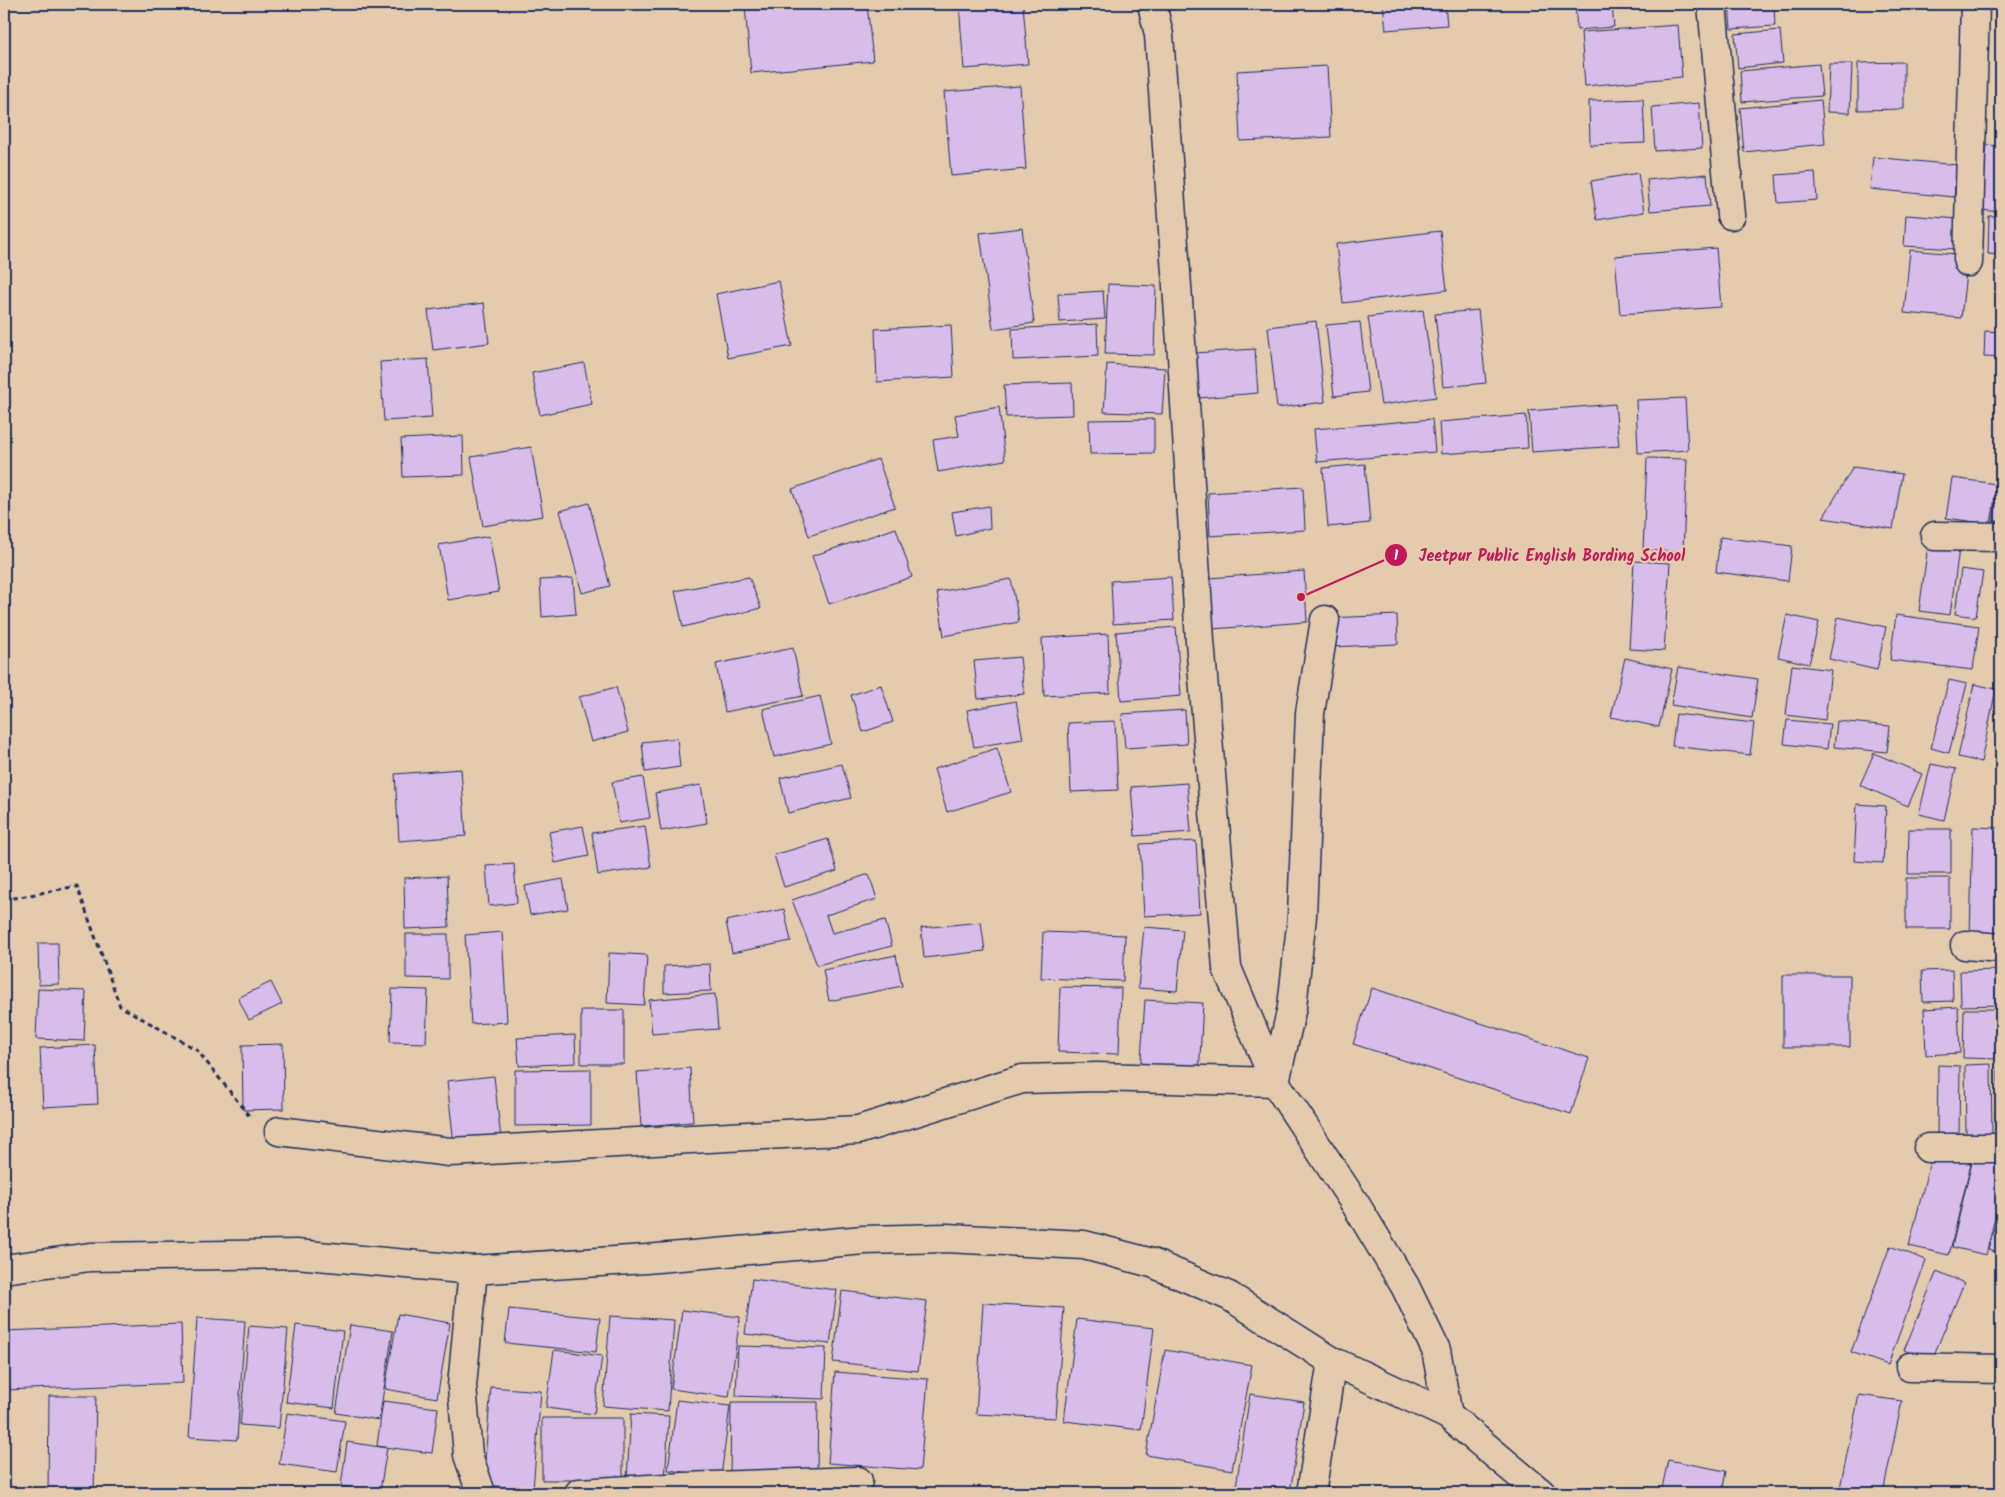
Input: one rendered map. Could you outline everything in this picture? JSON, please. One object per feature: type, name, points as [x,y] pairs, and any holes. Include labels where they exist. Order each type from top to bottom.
[{"type":"street","points":[[1152,4],[1159,45],[1182,356],[1200,641],[1227,968],[1275,1082],[1356,1204],[1405,1286],[1436,1350],[1448,1416]]},
{"type":"street","points":[[1712,4],[1731,216]]},
{"type":"street","points":[[1968,262],[1975,4]]},
{"type":"street","points":[[1934,536],[2001,537]]},
{"type":"street","points":[[1275,1082],[1292,1007],[1302,916],[1310,713],[1325,620]]},
{"type":"street","points":[[1965,945],[2001,948]]},
{"type":"street","points":[[279,1131],[450,1152],[858,1130],[1022,1079],[1097,1077],[1275,1082]]},
{"type":"street","points":[[1928,1148],[2001,1148]]},
{"type":"street","points":[[4,1270],[90,1257],[296,1254],[473,1270],[656,1258],[864,1240],[946,1238],[1084,1245],[1152,1263],[1229,1296],[1332,1361],[1448,1416],[1541,1493]]},
{"type":"street","points":[[473,1270],[462,1386],[468,1455],[480,1493]]},
{"type":"street","points":[[1311,1493],[1332,1361]]},
{"type":"street","points":[[1910,1367],[2001,1369]]},
{"type":"street","points":[[579,1493],[858,1481]]},
{"type":"path","points":[[4,900],[77,886],[120,1006],[197,1050],[254,1122],[279,1131]]},
{"type":"building","points":[[782,4],[867,4],[873,61],[751,73],[745,7]]},
{"type":"building","points":[[959,4],[1023,4],[1028,64],[964,69]]},
{"type":"building","points":[[1383,4],[1445,4],[1447,25],[1386,30]]},
{"type":"building","points":[[1575,4],[1612,4],[1614,27],[1577,30]]},
{"type":"building","points":[[1729,4],[1774,4],[1775,26],[1731,29]]},
{"type":"building","points":[[1678,25],[1682,77],[1585,86],[1581,32]]},
{"type":"building","points":[[1780,30],[1783,63],[1738,68],[1735,34]]},
{"type":"building","points":[[1904,62],[1904,109],[1858,110],[1858,63]]},
{"type":"building","points":[[1819,64],[1822,96],[1742,102],[1740,71]]},
{"type":"building","points":[[1829,64],[1852,64],[1850,113],[1827,112]]},
{"type":"building","points":[[1327,66],[1331,137],[1240,141],[1237,71]]},
{"type":"building","points":[[1020,86],[1026,169],[951,176],[944,92]]},
{"type":"building","points":[[1643,99],[1645,143],[1590,145],[1589,101]]},
{"type":"building","points":[[1821,100],[1825,144],[1744,152],[1740,108]]},
{"type":"building","points":[[1699,103],[1702,148],[1655,151],[1652,107]]},
{"type":"building","points":[[1987,145],[2001,146],[2001,212],[1980,210]]},
{"type":"building","points":[[1873,157],[1957,165],[1954,197],[1870,189]]},
{"type":"building","points":[[1815,172],[1817,200],[1778,203],[1776,175]]},
{"type":"building","points":[[1638,173],[1644,212],[1597,220],[1591,181]]},
{"type":"building","points":[[1707,174],[1710,206],[1650,211],[1647,180]]},
{"type":"building","points":[[1906,215],[1959,219],[1957,249],[1904,246]]},
{"type":"building","points":[[1989,216],[2001,216],[2001,255],[1988,254]]},
{"type":"building","points":[[1022,228],[1034,323],[993,329],[980,233]]},
{"type":"building","points":[[1440,231],[1447,290],[1343,303],[1336,244]]},
{"type":"building","points":[[1716,248],[1721,307],[1620,314],[1615,256]]},
{"type":"building","points":[[1910,250],[1968,255],[1961,318],[1904,313]]},
{"type":"building","points":[[1998,267],[2001,267],[2001,312],[1995,312]]},
{"type":"building","points":[[779,281],[792,346],[728,358],[716,294]]},
{"type":"building","points":[[1108,284],[1156,286],[1154,355],[1105,354]]},
{"type":"building","points":[[1103,291],[1105,319],[1060,322],[1058,294]]},
{"type":"building","points":[[484,303],[489,343],[433,350],[428,310]]},
{"type":"building","points":[[1423,310],[1436,397],[1381,405],[1368,317]]},
{"type":"building","points":[[1478,310],[1486,383],[1443,387],[1435,314]]},
{"type":"building","points":[[1316,321],[1325,402],[1277,408],[1268,327]]},
{"type":"building","points":[[1360,322],[1368,392],[1334,396],[1326,325]]},
{"type":"building","points":[[1097,324],[1098,356],[1013,360],[1012,329]]},
{"type":"building","points":[[951,325],[954,377],[877,382],[875,329]]},
{"type":"building","points":[[1985,331],[2001,332],[2001,358],[1984,357]]},
{"type":"building","points":[[1255,349],[1258,393],[1199,398],[1195,353]]},
{"type":"building","points":[[428,359],[432,418],[384,421],[380,362]]},
{"type":"building","points":[[584,363],[592,404],[540,415],[532,373]]},
{"type":"building","points":[[1107,364],[1165,368],[1162,414],[1104,412]]},
{"type":"building","points":[[1072,383],[1073,415],[1006,417],[1004,385]]},
{"type":"building","points":[[1685,398],[1688,450],[1638,453],[1636,400]]},
{"type":"building","points":[[1615,404],[1619,446],[1532,452],[1529,411]]},
{"type":"building","points":[[999,407],[1005,460],[938,472],[933,440],[959,436],[955,415]]},
{"type":"building","points":[[1526,415],[1528,448],[1441,454],[1439,422]]},
{"type":"building","points":[[1154,419],[1154,453],[1090,454],[1089,420]]},
{"type":"building","points":[[1432,419],[1435,452],[1317,462],[1314,429]]},
{"type":"building","points":[[463,436],[464,475],[403,477],[401,439]]},
{"type":"building","points":[[531,447],[543,516],[483,526],[471,457]]},
{"type":"building","points":[[1647,458],[1687,459],[1683,552],[1643,550]]},
{"type":"building","points":[[878,459],[895,507],[809,536],[792,489]]},
{"type":"building","points":[[1365,464],[1370,523],[1328,527],[1323,468]]},
{"type":"building","points":[[1853,467],[1902,474],[1893,529],[1823,518]]},
{"type":"building","points":[[1952,478],[1997,484],[1991,524],[1946,518]]},
{"type":"building","points":[[2001,481],[2001,522],[1993,520]]},
{"type":"building","points":[[1303,487],[1305,530],[1210,536],[1208,493]]},
{"type":"building","points":[[589,503],[610,586],[582,593],[560,511]]},
{"type":"building","points":[[989,506],[990,528],[956,536],[952,512]]},
{"type":"building","points":[[896,528],[912,577],[829,604],[812,556]]},
{"type":"building","points":[[489,536],[499,592],[448,600],[439,545]]},
{"type":"building","points":[[1720,537],[1792,546],[1788,581],[1716,572]]},
{"type":"building","points":[[1928,545],[1959,549],[1950,615],[1919,611]]},
{"type":"building","points":[[2001,560],[2001,604],[1997,604]]},
{"type":"building","points":[[1634,561],[1670,563],[1664,651],[1629,649]]},
{"type":"building","points":[[1961,569],[1983,572],[1976,617],[1955,614]]},
{"type":"building","points":[[1304,571],[1307,622],[1212,629],[1209,578]]},
{"type":"building","points":[[749,577],[761,608],[683,627],[675,591]]},
{"type":"building","points":[[1171,577],[1174,620],[1113,624],[1111,581]]},
{"type":"building","points":[[573,578],[576,614],[542,617],[540,580]]},
{"type":"building","points":[[1011,579],[1019,622],[944,636],[937,592]]},
{"type":"building","points":[[1397,615],[1398,644],[1330,647],[1329,618]]},
{"type":"building","points":[[1787,615],[1819,622],[1809,664],[1778,657]]},
{"type":"building","points":[[1896,615],[1979,626],[1973,670],[1890,660]]},
{"type":"building","points":[[1838,617],[1886,627],[1877,670],[1829,659]]},
{"type":"building","points":[[1176,627],[1181,696],[1121,701],[1116,632]]},
{"type":"building","points":[[1108,634],[1110,693],[1044,696],[1042,638]]},
{"type":"building","points":[[793,648],[803,696],[725,712],[716,664]]},
{"type":"building","points":[[1020,657],[1024,694],[978,699],[974,661]]},
{"type":"building","points":[[1625,658],[1672,669],[1659,727],[1611,717]]},
{"type":"building","points":[[1792,665],[1831,670],[1825,720],[1786,715]]},
{"type":"building","points":[[1678,667],[1758,679],[1752,718],[1671,705]]},
{"type":"building","points":[[1949,680],[1967,684],[1949,753],[1931,748]]},
{"type":"building","points":[[1974,684],[1996,689],[1981,762],[1958,757]]},
{"type":"building","points":[[881,685],[893,722],[863,732],[851,695]]},
{"type":"building","points":[[616,687],[628,732],[591,742],[579,697]]},
{"type":"building","points":[[820,696],[831,744],[774,757],[763,709]]},
{"type":"building","points":[[1016,701],[1023,739],[974,747],[967,710]]},
{"type":"building","points":[[2001,704],[2001,766],[1995,765]]},
{"type":"building","points":[[1185,710],[1187,744],[1125,748],[1122,714]]},
{"type":"building","points":[[1676,714],[1754,723],[1750,755],[1672,746]]},
{"type":"building","points":[[1787,720],[1830,724],[1827,749],[1784,744]]},
{"type":"building","points":[[1115,721],[1118,790],[1071,792],[1068,723]]},
{"type":"building","points":[[1837,721],[1890,726],[1887,752],[1834,747]]},
{"type":"building","points":[[677,738],[680,767],[645,772],[642,742]]},
{"type":"building","points":[[997,748],[1011,792],[947,812],[934,769]]},
{"type":"building","points":[[1874,753],[1922,774],[1908,806],[1860,785]]},
{"type":"building","points":[[842,764],[851,798],[788,813],[780,778]]},
{"type":"building","points":[[1931,764],[1956,769],[1944,820],[1919,814]]},
{"type":"building","points":[[461,769],[466,836],[399,841],[395,774]]},
{"type":"building","points":[[643,777],[650,818],[619,823],[612,782]]},
{"type":"building","points":[[1187,783],[1191,832],[1135,836],[1131,787]]},
{"type":"building","points":[[701,785],[707,823],[661,831],[655,793]]},
{"type":"building","points":[[1857,804],[1886,806],[1883,863],[1854,861]]},
{"type":"building","points":[[583,826],[589,856],[555,863],[549,832]]},
{"type":"building","points":[[645,826],[651,867],[598,875],[592,833]]},
{"type":"building","points":[[1973,827],[2001,828],[2001,934],[1970,934]]},
{"type":"building","points":[[1909,829],[1951,829],[1951,874],[1908,874]]},
{"type":"building","points":[[828,839],[837,871],[784,887],[774,855]]},
{"type":"building","points":[[1196,841],[1200,913],[1144,916],[1140,844]]},
{"type":"building","points":[[514,864],[517,903],[489,906],[486,866]]},
{"type":"building","points":[[869,874],[877,899],[826,915],[832,933],[885,920],[892,946],[817,965],[792,900]]},
{"type":"building","points":[[447,876],[449,927],[405,929],[404,878]]},
{"type":"building","points":[[1906,878],[1950,878],[1950,929],[1906,929]]},
{"type":"building","points":[[563,879],[568,909],[530,915],[525,886]]},
{"type":"building","points":[[784,909],[791,941],[732,953],[726,921]]},
{"type":"building","points":[[981,922],[985,951],[924,958],[921,928]]},
{"type":"building","points":[[1144,927],[1183,930],[1177,991],[1138,988]]},
{"type":"building","points":[[502,932],[507,1022],[471,1024],[465,935]]},
{"type":"building","points":[[1043,932],[1125,935],[1123,981],[1041,978]]},
{"type":"building","points":[[406,934],[448,934],[448,979],[406,978]]},
{"type":"building","points":[[38,943],[58,943],[59,984],[39,985]]},
{"type":"building","points":[[609,953],[647,955],[644,1005],[607,1003]]},
{"type":"building","points":[[896,955],[902,986],[829,1001],[823,970]]},
{"type":"building","points":[[710,964],[711,991],[664,993],[664,966]]},
{"type":"building","points":[[1952,970],[1953,1001],[1923,1002],[1922,971]]},
{"type":"building","points":[[2001,970],[2001,1005],[1961,1006],[1960,971]]},
{"type":"building","points":[[1783,975],[1850,975],[1850,1047],[1783,1047]]},
{"type":"building","points":[[271,982],[282,1004],[249,1020],[238,998]]},
{"type":"building","points":[[1060,987],[1121,988],[1119,1054],[1058,1052]]},
{"type":"building","points":[[1372,988],[1589,1058],[1571,1114],[1353,1044]]},
{"type":"building","points":[[38,989],[86,991],[84,1041],[36,1039]]},
{"type":"building","points":[[392,989],[428,990],[426,1043],[390,1042]]},
{"type":"building","points":[[715,994],[718,1029],[652,1034],[649,1000]]},
{"type":"building","points":[[1145,1000],[1203,1003],[1199,1076],[1140,1073]]},
{"type":"building","points":[[1958,1007],[1960,1053],[1926,1055],[1924,1009]]},
{"type":"building","points":[[1964,1009],[2001,1009],[2001,1059],[1963,1058]]},
{"type":"building","points":[[581,1010],[624,1010],[624,1064],[581,1064]]},
{"type":"building","points":[[575,1035],[576,1063],[519,1066],[517,1038]]},
{"type":"building","points":[[283,1044],[284,1109],[243,1110],[242,1045]]},
{"type":"building","points":[[95,1045],[98,1104],[43,1107],[40,1048]]},
{"type":"building","points":[[1991,1064],[1992,1134],[1966,1135],[1965,1065]]},
{"type":"building","points":[[1998,1064],[2001,1064],[2001,1130],[1998,1130]]},
{"type":"building","points":[[1938,1065],[1960,1066],[1959,1135],[1937,1135]]},
{"type":"building","points":[[690,1068],[693,1122],[641,1126],[637,1072]]},
{"type":"building","points":[[591,1069],[591,1125],[515,1126],[515,1070]]},
{"type":"building","points":[[494,1076],[501,1139],[454,1144],[447,1081]]},
{"type":"building","points":[[1932,1153],[1971,1163],[1949,1255],[1909,1246]]},
{"type":"building","points":[[1973,1157],[2001,1163],[2001,1192],[1986,1255],[1952,1247]]},
{"type":"building","points":[[2001,1202],[2001,1254],[1988,1250]]},
{"type":"building","points":[[1890,1246],[1926,1260],[1888,1365],[1851,1352]]},
{"type":"building","points":[[1937,1271],[1964,1283],[1931,1362],[1904,1350]]},
{"type":"building","points":[[752,1279],[837,1290],[830,1344],[745,1334]]},
{"type":"building","points":[[842,1291],[927,1301],[918,1371],[833,1362]]},
{"type":"building","points":[[983,1303],[1064,1308],[1056,1418],[976,1414]]},
{"type":"building","points":[[509,1309],[600,1318],[596,1352],[505,1343]]},
{"type":"building","points":[[682,1310],[740,1317],[729,1397],[671,1389]]},
{"type":"building","points":[[398,1314],[450,1323],[437,1398],[385,1389]]},
{"type":"building","points":[[610,1316],[674,1320],[668,1411],[603,1406]]},
{"type":"building","points":[[197,1318],[245,1321],[237,1440],[189,1437]]},
{"type":"building","points":[[1077,1319],[1154,1328],[1141,1430],[1064,1421]]},
{"type":"building","points":[[181,1324],[183,1383],[4,1390],[4,1331]]},
{"type":"building","points":[[296,1325],[343,1331],[334,1408],[286,1402]]},
{"type":"building","points":[[350,1325],[393,1331],[379,1420],[336,1413]]},
{"type":"building","points":[[249,1326],[288,1329],[279,1428],[240,1425]]},
{"type":"building","points":[[738,1346],[826,1348],[824,1399],[736,1396]]},
{"type":"building","points":[[554,1350],[602,1356],[594,1414],[546,1408]]},
{"type":"building","points":[[1165,1350],[1252,1365],[1232,1470],[1146,1455]]},
{"type":"building","points":[[835,1372],[928,1379],[920,1470],[828,1463]]},
{"type":"building","points":[[491,1387],[541,1391],[533,1489],[483,1485]]},
{"type":"building","points":[[1250,1394],[1304,1402],[1290,1493],[1235,1493]]},
{"type":"building","points":[[1859,1395],[1902,1401],[1883,1493],[1839,1493]]},
{"type":"building","points":[[49,1396],[96,1396],[94,1493],[48,1493]]},
{"type":"building","points":[[677,1400],[730,1406],[721,1477],[668,1470]]},
{"type":"building","points":[[383,1401],[438,1408],[432,1453],[377,1446]]},
{"type":"building","points":[[731,1402],[818,1402],[817,1477],[730,1476]]},
{"type":"building","points":[[287,1413],[345,1421],[337,1472],[279,1464]]},
{"type":"building","points":[[631,1414],[669,1416],[665,1481],[627,1478]]},
{"type":"building","points":[[542,1418],[623,1418],[623,1480],[542,1480]]},
{"type":"building","points":[[347,1442],[387,1448],[380,1491],[341,1486]]},
{"type":"building","points":[[1668,1460],[1726,1471],[1722,1493],[1661,1493]]},
{"type":"place","name":"Jeetpur Public English Bording School","points":[[1301,597]]}]
